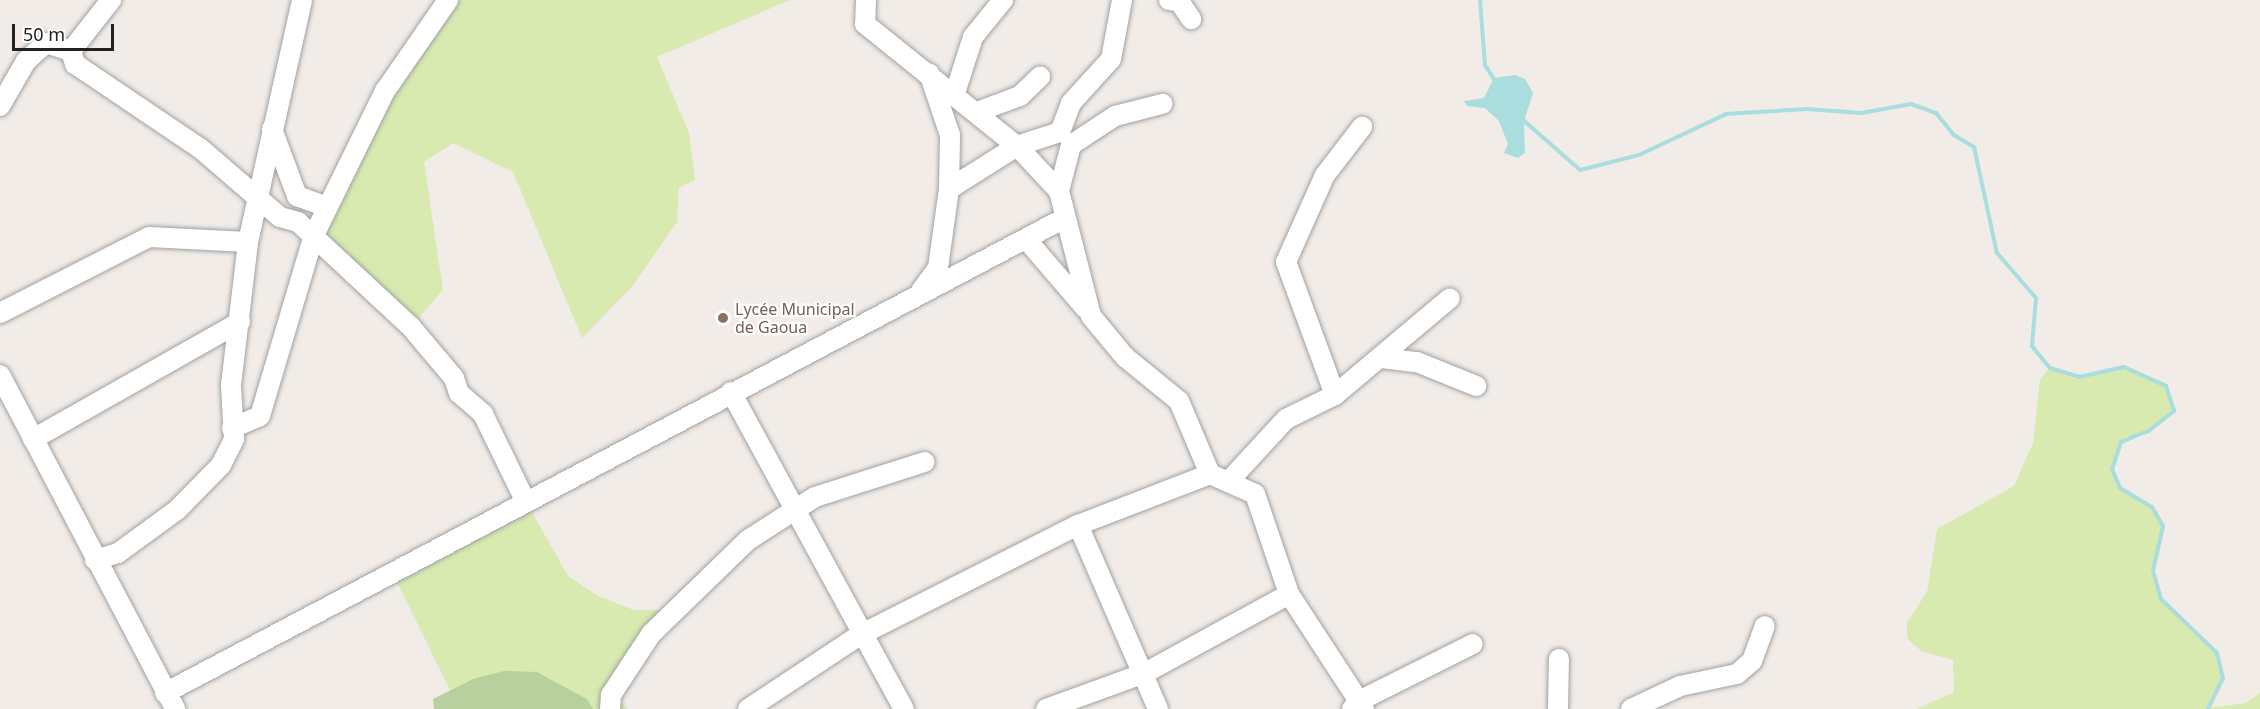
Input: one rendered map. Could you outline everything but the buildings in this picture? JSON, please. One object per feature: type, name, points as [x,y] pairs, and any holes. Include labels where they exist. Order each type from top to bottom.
[{"type":"street","points":[[71,51],[111,0]]},
{"type":"street","points":[[95,560],[118,553],[200,489],[221,465],[234,439],[231,385],[248,242],[302,0]]},
{"type":"street","points":[[232,428],[260,416],[314,235],[385,91],[448,0]]},
{"type":"street","points":[[866,0],[865,24],[955,93],[1017,146],[1059,191]]},
{"type":"street","points":[[955,93],[973,37],[1003,0]]},
{"type":"street","points":[[949,189],[1017,146],[1060,132],[1071,103],[1111,59],[1122,0]]},
{"type":"street","points":[[1168,0],[1179,1],[1191,19]]},
{"type":"street","points":[[0,106],[26,61],[46,43],[71,51]]},
{"type":"street","points":[[71,51],[75,64],[201,149],[242,182],[256,200],[314,235],[411,327],[454,378],[459,393],[483,414],[525,500]]},
{"type":"street","points":[[919,295],[939,268],[949,189],[950,135],[929,73]]},
{"type":"street","points":[[977,112],[1020,96],[1040,77]]},
{"type":"street","points":[[1092,316],[1063,219],[1059,191],[1071,145],[1115,116],[1162,104]]},
{"type":"street","points":[[1335,395],[1286,262],[1325,175],[1362,127]]},
{"type":"street","points":[[272,129],[297,196],[327,207]]},
{"type":"street","points":[[0,375],[170,701],[525,500],[1063,219]]},
{"type":"street","points":[[0,313],[149,237],[248,242]]},
{"type":"street","points":[[1026,239],[1125,357],[1179,401],[1210,474],[1255,494],[1289,594],[1358,706],[1473,644]]},
{"type":"street","points":[[1228,482],[1286,419],[1335,395],[1382,358],[1408,329],[1450,298]]},
{"type":"street","points":[[33,439],[240,322]]},
{"type":"street","points":[[1382,358],[1417,362],[1476,386]]},
{"type":"street","points":[[731,392],[860,635],[904,709]]},
{"type":"street","points":[[610,709],[611,695],[651,634],[748,540],[795,513],[816,497],[925,462]]},
{"type":"street","points":[[748,709],[860,635],[1078,525],[1210,474]]},
{"type":"street","points":[[1078,525],[1145,673],[1158,709]]},
{"type":"street","points":[[1046,709],[1145,673],[1289,594]]},
{"type":"street","points":[[1631,709],[1680,686],[1737,674],[1752,661],[1765,626]]},
{"type":"street","points":[[1558,709],[1559,659]]},
{"type":"green space","points":[[448,0],[790,0],[657,57],[689,133],[695,180],[679,188],[677,222],[631,288],[582,338],[513,172],[453,143],[424,162],[443,290],[411,327],[314,235]]},
{"type":"green space","points":[[2124,367],[2166,386],[2174,411],[2148,431],[2121,442],[2112,469],[2120,488],[2152,507],[2163,526],[2153,571],[2161,599],[2217,653],[2223,678],[2209,708],[2246,703],[2260,693],[2260,709],[1917,709],[1954,692],[1953,660],[1921,651],[1907,638],[1907,622],[1927,592],[1937,529],[2014,486],[2033,443],[2040,379],[2050,368],[2079,377]]},
{"type":"green space","points":[[525,500],[568,576],[598,596],[634,610],[676,610],[612,695],[628,709],[593,709],[587,699],[537,672],[473,679],[450,690],[392,572]]},
{"type":"green space","points":[[504,671],[537,672],[587,699],[593,709],[434,709],[433,699],[473,679]]},
{"type":"water","points":[[1515,75],[1525,79],[1533,93],[1524,121],[1525,153],[1518,158],[1504,153],[1508,144],[1499,121],[1485,108],[1467,106],[1464,101],[1484,98],[1494,78]]},
{"type":"waterway","points":[[1480,0],[1485,65],[1495,81]]},
{"type":"waterway","points":[[1522,119],[1580,170],[1639,155],[1726,114],[1807,109],[1861,113],[1911,104],[1936,113],[1954,135],[1974,147],[1997,253],[2036,298],[2032,346],[2050,368],[2079,377],[2124,367],[2166,386],[2174,411],[2148,431],[2121,442],[2112,469],[2120,488],[2152,507],[2163,526],[2153,571],[2161,599],[2217,653],[2223,678],[2208,709]]},
{"type":"place","name":"Lycée Municipal de Gaoua","points":[[723,318]]}]
